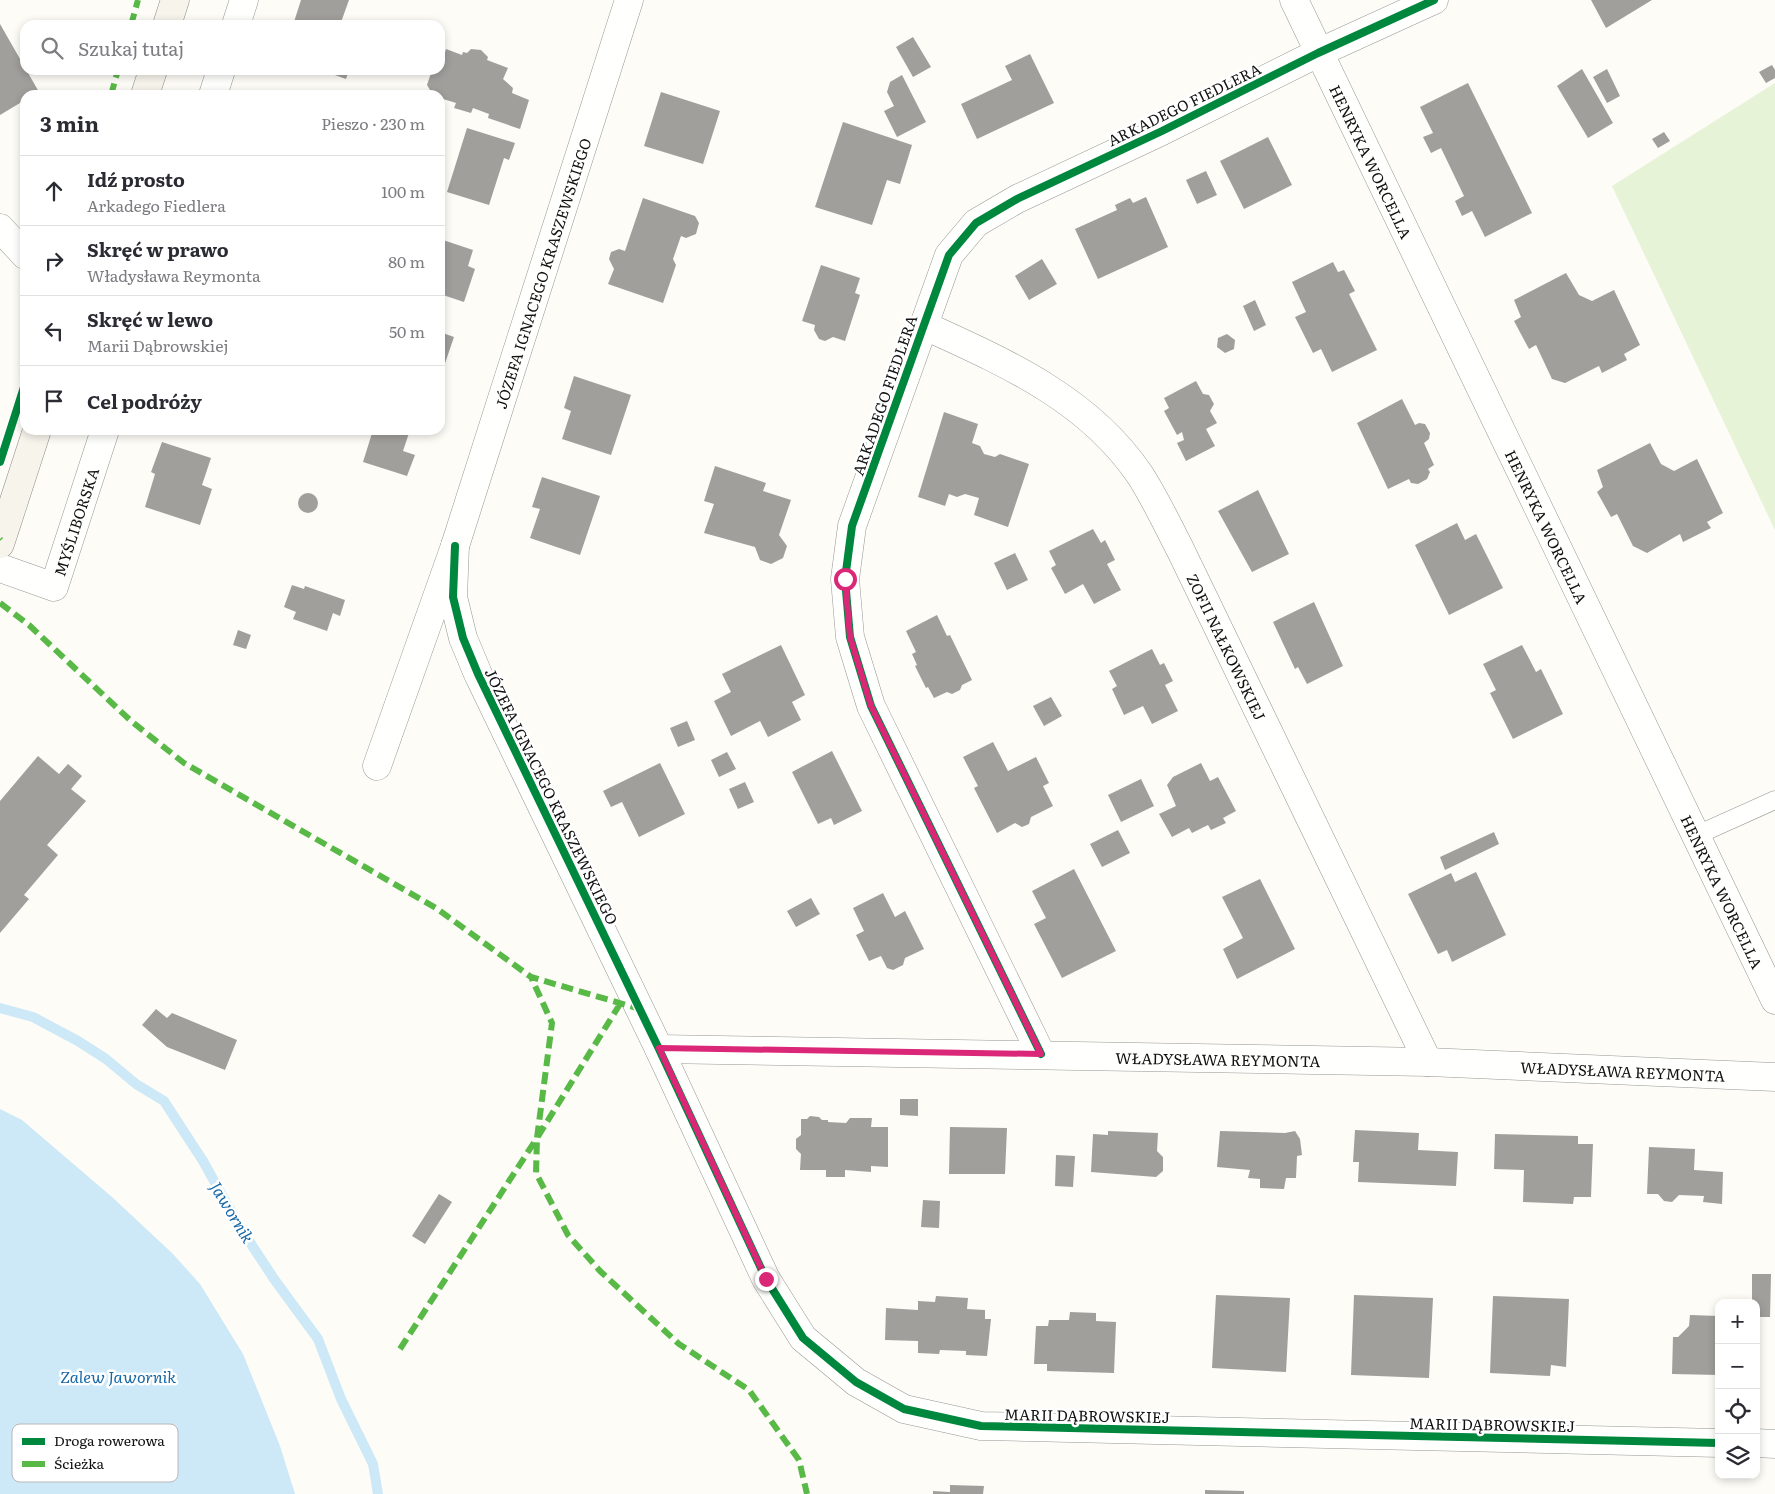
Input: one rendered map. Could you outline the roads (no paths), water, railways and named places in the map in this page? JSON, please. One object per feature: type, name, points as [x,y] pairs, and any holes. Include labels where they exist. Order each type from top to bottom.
[{"type":"street","points":[[169,20],[175,0]]},
{"type":"street","points":[[238,20],[244,0]]},
{"type":"street","name":"JÓZEFA IGNACEGO KRASZEWSKIEGO","points":[[377,766],[455,546],[629,0]]},
{"type":"street","name":"HENRYKA WORCELLA","points":[[1294,0],[1775,1000]]},
{"type":"street","name":"ARKADEGO FIEDLERA","points":[[1041,1054],[871,706],[850,637],[845,579],[852,526],[949,255],[976,222],[1017,199],[1162,131],[1318,53],[1434,0]]},
{"type":"street","points":[[147,90],[151,75]]},
{"type":"street","points":[[215,90],[220,75]]},
{"type":"street","points":[[0,228],[20,250]]},
{"type":"street","name":"ZOFII NAŁKOWSKIEJ","points":[[923,325],[1011,365],[1079,409],[1111,438],[1140,475],[1180,548],[1428,1062]]},
{"type":"street","points":[[0,544],[35,435]]},
{"type":"street","name":"MYŚLIBORSKA","points":[[0,568],[54,588],[103,435]]},
{"type":"street","name":"JÓZEFA IGNACEGO KRASZEWSKIEGO","points":[[455,546],[454,597],[463,638],[659,1048]]},
{"type":"street","name":"WŁADYSŁAWA REYMONTA","points":[[659,1048],[1428,1062],[1775,1077]]},
{"type":"street","name":"MARII DĄBROWSKIEJ","points":[[659,1048],[766,1279],[803,1338],[856,1382],[904,1409],[981,1426],[1715,1443]]},
{"type":"street","points":[[1760,1444],[1775,1444]]},
{"type":"lane","points":[[1697,835],[1775,800]]},
{"type":"water","name":"Zalew Jawornik","points":[[0,1109],[22,1120],[112,1197],[172,1253],[200,1284],[243,1354],[280,1446],[295,1494],[0,1494]]},
{"type":"waterway","name":"Jawornik","points":[[0,1008],[33,1017],[78,1041],[106,1059],[136,1084],[164,1101],[203,1161],[238,1224],[274,1279],[318,1339],[341,1399],[373,1464],[378,1494]]}]
